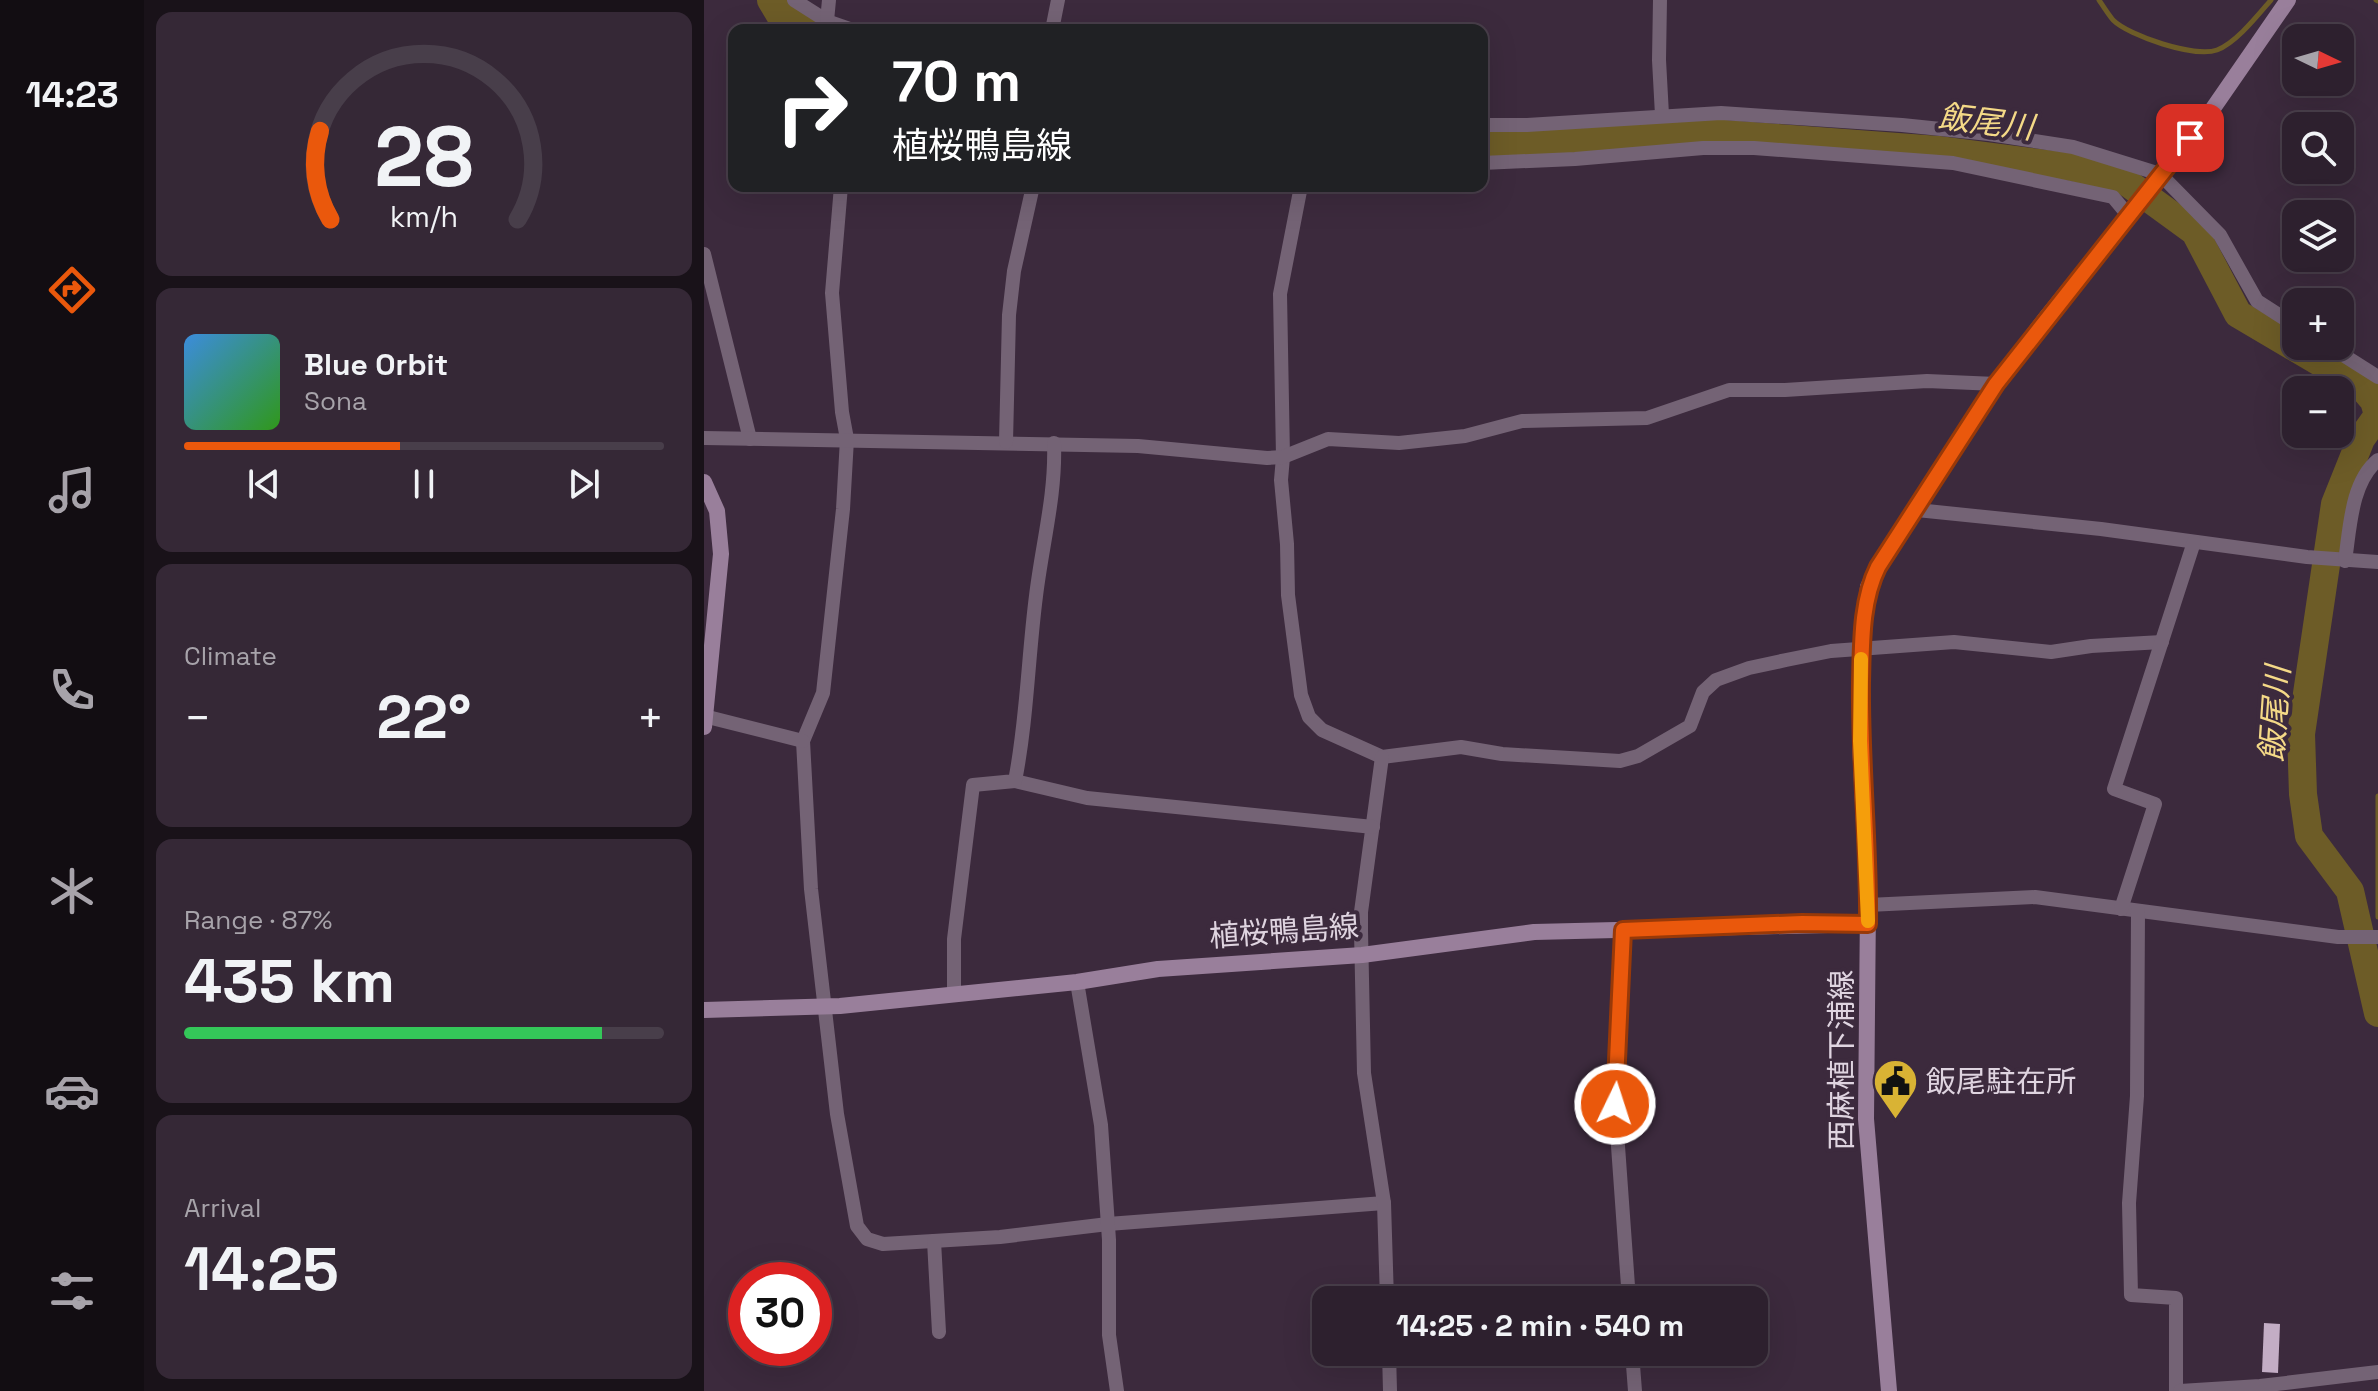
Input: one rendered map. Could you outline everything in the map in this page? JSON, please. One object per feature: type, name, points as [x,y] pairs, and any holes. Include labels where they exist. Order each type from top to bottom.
[{"type":"main road","name":"西麻植下浦線","points":[[1889,1391],[1866,1119],[1868,905],[1860,741],[1862,649],[1868,587],[1996,384],[2205,120],[2288,0]]},
{"type":"main road","points":[[704,720],[721,554],[717,511],[706,491]]},
{"type":"main road","name":"植桜鴨島線","points":[[704,1010],[825,1007],[1077,982],[1158,969],[1362,955],[1534,932],[1802,923],[1868,924]]},
{"type":"street","points":[[794,0],[834,24]]},
{"type":"street","points":[[827,21],[829,0]]},
{"type":"street","points":[[1053,24],[1058,0]]},
{"type":"street","points":[[1660,0],[1662,115]]},
{"type":"street","points":[[1488,125],[1721,113],[1902,125],[2073,147],[2157,179],[2220,235],[2257,301],[2282,317]]},
{"type":"street","points":[[1488,163],[1703,148],[1754,148],[1953,163],[2113,197],[2131,212]]},
{"type":"street","points":[[840,192],[832,293],[847,439],[843,509],[823,693],[803,741],[811,889],[837,1114],[857,1226],[867,1239],[883,1244],[1000,1237],[1108,1224],[1384,1203]]},
{"type":"street","points":[[1006,442],[1009,315],[1014,271],[1032,192]]},
{"type":"street","points":[[1300,192],[1280,294],[1281,480],[1288,595],[1301,695],[1309,717],[1322,730],[1382,757],[1461,747],[1502,754],[1620,761],[1638,756],[1690,726],[1703,692],[1716,680],[1749,668],[1831,651],[1954,642],[2051,652],[2162,642]]},
{"type":"street","points":[[704,254],[750,439]]},
{"type":"street","points":[[2351,360],[2378,377]]},
{"type":"street","points":[[704,438],[1054,443],[1138,446],[1267,458],[1283,457],[1328,439],[1399,443],[1465,436],[1522,421],[1647,418],[1729,390],[1785,390],[1927,381],[1996,384]]},
{"type":"street","points":[[1015,781],[1021,750],[1036,596],[1055,475],[1054,443]]},
{"type":"street","points":[[2345,561],[2351,517],[2365,471],[2378,460]]},
{"type":"street","points":[[1917,510],[2101,529],[2307,557],[2378,562]]},
{"type":"street","points":[[2121,909],[2155,804],[2114,789],[2194,542]]},
{"type":"street","points":[[704,720],[803,741]]},
{"type":"street","points":[[1382,757],[1361,912],[1364,1073],[1384,1203],[1387,1286]]},
{"type":"street","points":[[954,993],[954,939],[973,785],[1015,781],[1087,798],[1373,827]]},
{"type":"street","points":[[1868,905],[2035,897],[2338,937],[2373,937]]},
{"type":"street","points":[[2138,911],[2137,1096],[2129,1203],[2131,1295],[2176,1298],[2178,1391],[2260,1386],[2378,1372]]},
{"type":"street","points":[[1623,930],[1615,1104],[1628,1286]]},
{"type":"street","points":[[1077,982],[1101,1125],[1108,1224],[1109,1335],[1117,1391]]},
{"type":"street","points":[[934,1241],[939,1332]]},
{"type":"street","points":[[1389,1366],[1390,1391]]},
{"type":"street","points":[[1633,1366],[1635,1391]]},
{"type":"building","points":[[2264,1323],[2280,1324],[2278,1373],[2262,1372]]},
{"type":"waterway","name":"飯尾川","points":[[771,0],[780,15],[797,24]]},
{"type":"waterway","points":[[2099,0],[2113,20],[2133,33],[2163,44],[2207,52],[2232,41],[2271,0]]},
{"type":"waterway","name":"飯尾川","points":[[1488,144],[1712,133],[1938,150],[2071,167],[2125,181],[2195,232],[2238,314],[2362,387],[2374,401],[2378,415],[2361,439],[2335,504],[2301,734],[2303,794],[2309,836],[2350,891],[2378,1013]]},
{"type":"waterway","points":[[2378,796],[2378,917]]},
{"type":"slow traffic","points":[[1861,659],[1860,741],[1868,921]]},
{"type":"place","name":"飯尾駐在所","points":[[1895,1120]]},
{"type":"route","points":[[1615,1104],[1623,930],[1802,923],[1868,924],[1860,741],[1862,649],[1868,587],[1996,384],[2190,138]]}]
